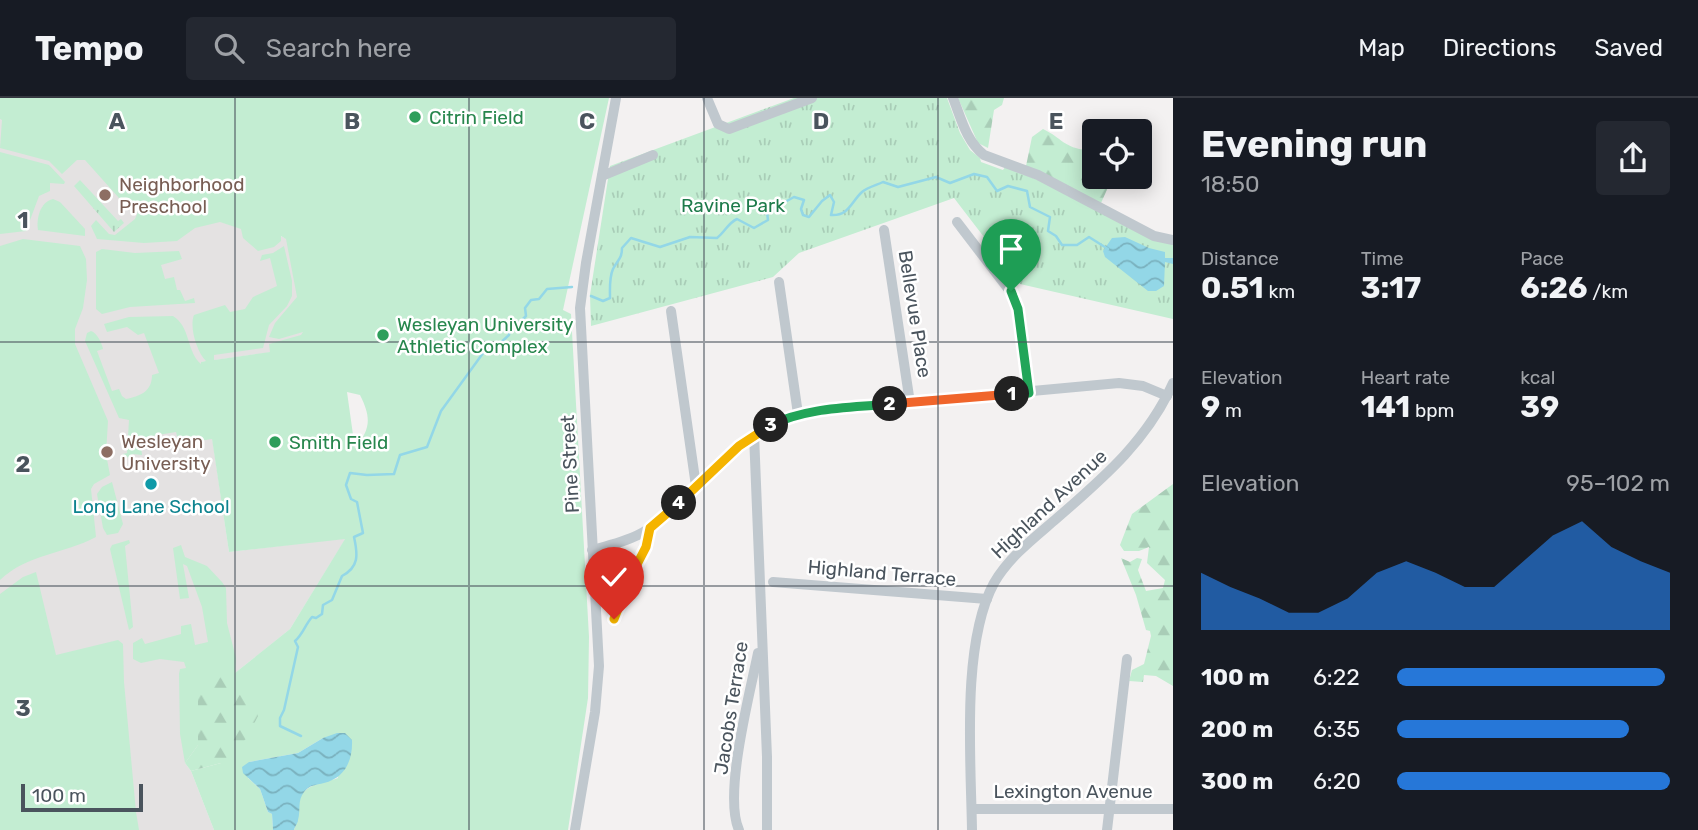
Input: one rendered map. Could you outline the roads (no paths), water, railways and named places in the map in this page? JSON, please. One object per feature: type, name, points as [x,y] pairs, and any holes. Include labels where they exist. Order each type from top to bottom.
[{"type":"street","name":"Pine Street","points":[[575,830],[597,689],[598,646],[580,308],[616,98]]},
{"type":"street","points":[[707,98],[715,120],[723,128],[734,128],[812,98]]},
{"type":"street","points":[[953,98],[968,135],[984,155],[1038,175],[1154,236],[1173,240]]},
{"type":"street","points":[[602,176],[653,155]]},
{"type":"street","points":[[957,222],[1016,299],[1029,393]]},
{"type":"street","name":"Bellevue Place","points":[[884,230],[910,403]]},
{"type":"street","points":[[779,282],[798,414]]},
{"type":"street","points":[[671,312],[696,486]]},
{"type":"street","points":[[592,550],[624,541],[650,528],[754,434],[798,414],[1132,383],[1167,396]]},
{"type":"street","name":"Highland Avenue","points":[[972,830],[972,679],[976,646],[987,600],[998,577],[1014,556],[1121,462],[1146,432],[1173,383]]},
{"type":"street","name":"Jacobs Terrace","points":[[754,434],[767,757],[767,830]]},
{"type":"street","points":[[614,619],[646,547],[650,528]]},
{"type":"street","name":"Highland Terrace","points":[[773,582],[987,600]]},
{"type":"street","name":"Jacobs Terrace","points":[[738,830],[735,816],[738,750],[761,633]]},
{"type":"street","points":[[1107,830],[1127,659]]},
{"type":"street","name":"Lexington Avenue","points":[[972,809],[1173,809]]},
{"type":"water","points":[[1125,237],[1165,252],[1165,258],[1173,258],[1173,264],[1165,262],[1164,286],[1156,291],[1148,291],[1105,257],[1103,251],[1112,238]]},
{"type":"water","points":[[337,733],[345,733],[352,740],[346,767],[331,781],[310,787],[304,792],[294,830],[273,830],[272,814],[268,812],[260,789],[243,773],[242,767],[249,762],[298,753]]},
{"type":"waterway","points":[[591,296],[603,301],[610,298],[612,272],[622,248],[631,238],[660,247],[690,237],[717,238],[737,219],[754,228],[768,220],[767,212],[794,197],[804,200],[801,209],[803,215],[809,217],[830,195],[834,202],[831,215],[837,215],[846,211],[864,190],[883,182],[898,187],[936,177],[950,183],[974,174],[987,177],[997,191],[1008,186],[1027,191],[1030,207],[1050,217],[1048,231],[1056,236],[1062,245],[1077,245],[1089,237],[1108,249]]},
{"type":"waterway","points":[[301,736],[280,726],[280,718],[298,647],[295,641],[312,617],[316,618],[322,614],[323,605],[332,600],[342,576],[352,569],[356,560],[354,537],[363,533],[357,502],[351,499],[346,485],[350,473],[394,474],[400,455],[427,447],[441,411],[486,349],[496,347],[509,335],[510,323],[513,320],[519,323],[526,316],[525,308],[531,300],[539,299],[547,289],[572,287]]},
{"type":"place","name":"Citrin Field","points":[[415,117]]},
{"type":"place","name":"Neighborhood Preschool","points":[[105,195]]},
{"type":"place","name":"Wesleyan University Athletic Complex","points":[[383,335]]},
{"type":"place","name":"Smith Field","points":[[275,442]]},
{"type":"place","name":"Wesleyan University","points":[[107,452]]},
{"type":"place","name":"Long Lane School","points":[[151,484]]},
{"type":"park label","name":"Ravine Park","points":[[733,205]]}]
